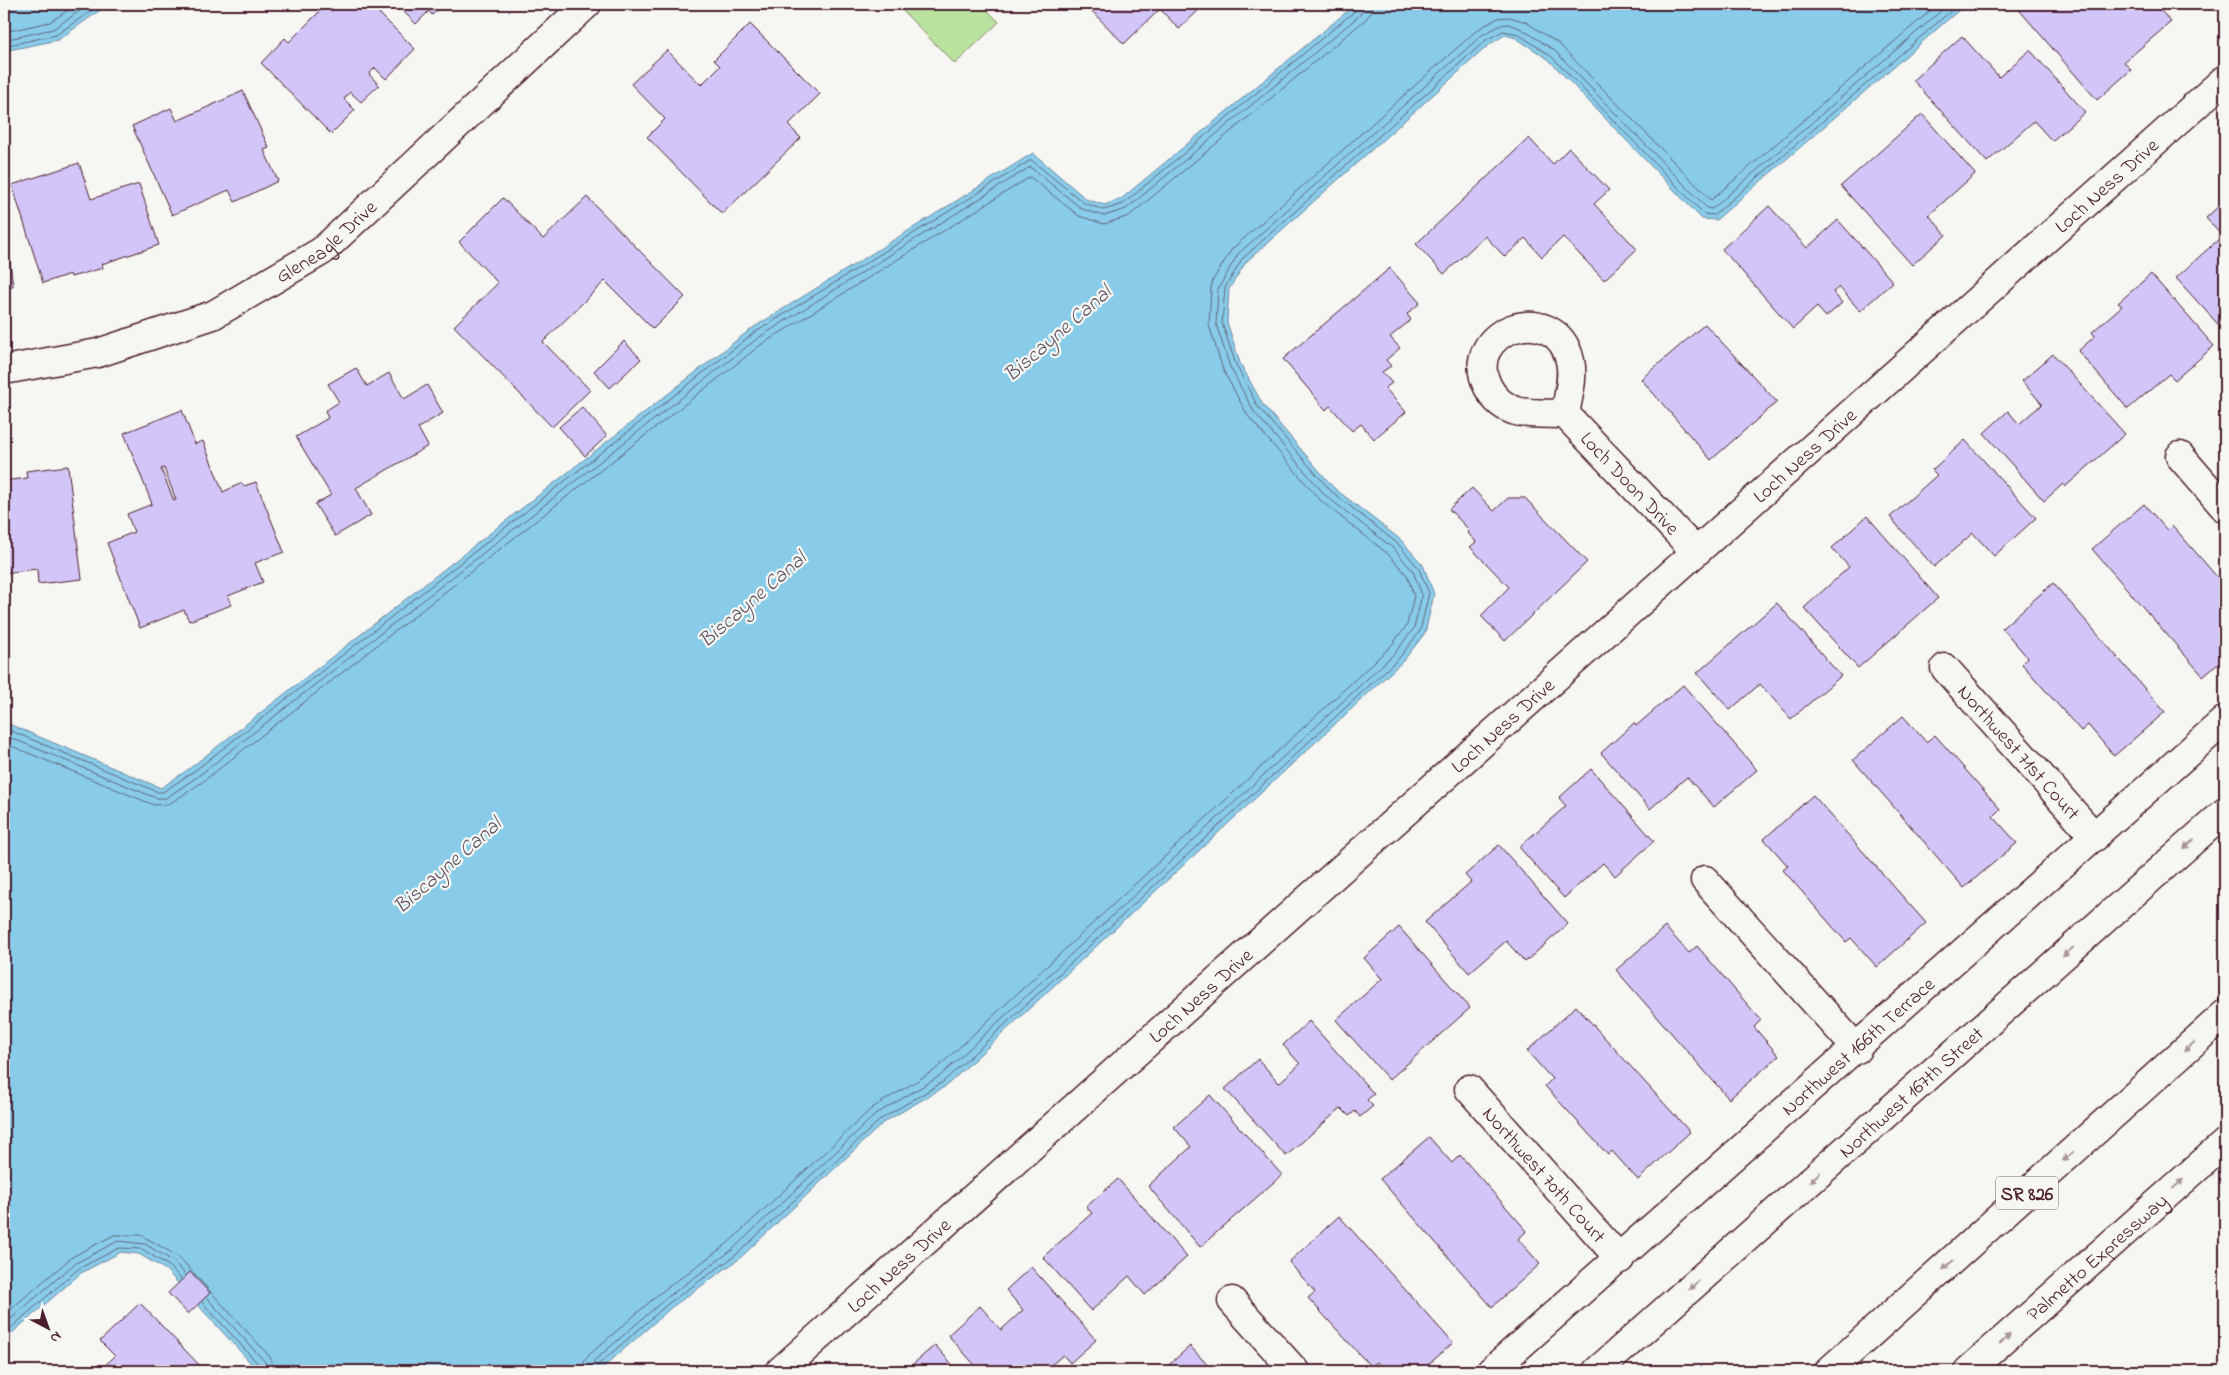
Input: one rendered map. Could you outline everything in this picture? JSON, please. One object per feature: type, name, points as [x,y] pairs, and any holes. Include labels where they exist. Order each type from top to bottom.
[{"type":"main road","name":"Gleneagle Drive","points":[[4,370],[98,353],[213,315],[322,251],[587,4]]},
{"type":"main road","name":"Loch Ness Drive","points":[[780,1371],[2225,79]]},
{"type":"main road","name":"Loch Doon Drive","points":[[1565,414],[1696,552]]},
{"type":"main road","points":[[2180,456],[2225,508]]},
{"type":"main road","name":"Northwest 71st Court","points":[[1945,668],[2095,837]]},
{"type":"main road","name":"Northwest 166th Terrace","points":[[1491,1371],[1620,1259],[2225,720]]},
{"type":"main road","name":"Northwest 167th Street","points":[[1597,1371],[2225,812]]},
{"type":"main road","points":[[1705,880],[1856,1049]]},
{"type":"main road","name":"SR 826","points":[[1829,1371],[2225,1014]]},
{"type":"main road","name":"Northwest 70th Court","points":[[1469,1089],[1620,1259]]},
{"type":"main road","name":"Palmetto Expressway","points":[[1968,1371],[2225,1143]]},
{"type":"main road","points":[[1232,1301],[1295,1371]]},
{"type":"green space","points":[[896,4],[981,4],[999,22],[955,64]]},
{"type":"water","points":[[4,4],[109,4],[58,40],[4,51]]},
{"type":"water","name":"Biscayne Canal","points":[[1356,4],[1966,4],[1716,220],[1702,219],[1548,59],[1516,38],[1505,35],[1490,44],[1246,262],[1229,289],[1227,322],[1240,363],[1263,405],[1334,488],[1401,540],[1423,565],[1434,594],[1425,633],[1404,660],[946,1086],[884,1122],[739,1259],[672,1307],[599,1371],[258,1371],[166,1270],[139,1254],[121,1252],[81,1273],[4,1340],[4,722],[161,788],[190,768],[751,329],[1033,153],[1086,199],[1104,205],[1121,199]]},
{"type":"building","points":[[321,4],[370,4],[415,49],[386,79],[375,68],[369,74],[379,85],[361,102],[350,92],[344,99],[355,110],[331,134],[261,63],[285,38],[289,42],[324,7]]},
{"type":"building","points":[[396,4],[444,4],[432,15],[429,11],[416,24]]},
{"type":"building","points":[[1085,4],[1205,4],[1179,29],[1160,9],[1124,44]]},
{"type":"building","points":[[2014,4],[2155,4],[2171,22],[2124,62],[2131,70],[2097,100]]},
{"type":"building","points":[[750,24],[820,94],[788,125],[801,138],[722,214],[647,137],[665,119],[631,84],[667,50],[701,85],[720,66],[714,60]]},
{"type":"building","points":[[1962,36],[1999,77],[2030,50],[2085,112],[2052,141],[2034,121],[1987,162],[1913,80]]},
{"type":"building","points":[[243,91],[269,148],[264,150],[278,181],[235,202],[229,190],[172,215],[132,126],[171,108],[177,121]]},
{"type":"building","points":[[1922,114],[1975,174],[1929,215],[1946,235],[1912,265],[1841,186]]},
{"type":"building","points":[[1529,138],[1553,164],[1569,148],[1609,190],[1594,204],[1637,249],[1604,280],[1563,237],[1542,257],[1525,238],[1505,257],[1485,236],[1444,274],[1416,244]]},
{"type":"building","points":[[79,163],[91,199],[139,184],[159,245],[102,264],[103,268],[71,277],[70,274],[43,283],[12,185]]},
{"type":"building","points":[[587,197],[685,297],[653,329],[605,281],[543,342],[590,390],[552,427],[454,326],[498,283],[459,242],[503,198],[543,239]]},
{"type":"building","points":[[2225,200],[2225,332],[2176,278],[2222,236],[2206,218]]},
{"type":"building","points":[[1769,206],[1807,248],[1838,220],[1893,282],[1860,311],[1839,287],[1833,292],[1842,303],[1826,317],[1817,307],[1793,329],[1722,249]]},
{"type":"building","points":[[4,213],[13,286],[4,287]]},
{"type":"building","points":[[1390,268],[1420,303],[1407,314],[1411,320],[1390,337],[1400,348],[1386,360],[1391,366],[1382,372],[1392,383],[1385,388],[1406,412],[1374,439],[1361,424],[1352,431],[1330,406],[1326,410],[1283,359]]},
{"type":"building","points":[[2151,274],[2214,346],[2175,380],[2169,374],[2128,409],[2078,351],[2095,336],[2092,332],[2122,306],[2118,303]]},
{"type":"building","points":[[1705,324],[1777,402],[1711,460],[1641,379]]},
{"type":"building","points":[[624,341],[641,359],[610,388],[594,371]]},
{"type":"building","points":[[2053,354],[2125,434],[2065,487],[2063,484],[2044,501],[1984,433],[2008,411],[2019,424],[2042,404],[2022,381]]},
{"type":"building","points":[[356,368],[367,386],[389,373],[404,399],[427,385],[443,413],[418,428],[428,446],[356,488],[371,515],[335,536],[315,504],[331,495],[296,437],[328,418],[325,411],[339,402],[328,384]]},
{"type":"building","points":[[582,407],[607,436],[585,456],[559,427]]},
{"type":"building","points":[[182,410],[195,444],[203,441],[223,492],[242,483],[244,486],[256,482],[284,552],[255,563],[263,582],[228,596],[231,605],[189,621],[184,610],[140,628],[107,543],[134,532],[127,514],[152,504],[124,433]],"holes":[[[164,468],[176,500],[174,501],[161,469]]]},
{"type":"building","points":[[1965,440],[2036,518],[1994,556],[1973,533],[1934,567],[1890,517],[1937,475],[1932,470]]},
{"type":"building","points":[[68,466],[82,579],[38,584],[37,569],[4,573],[4,481],[27,478],[26,471]]},
{"type":"building","points":[[1472,488],[1494,511],[1508,498],[1525,498],[1587,562],[1505,641],[1481,616],[1509,587],[1470,547],[1476,542],[1467,532],[1469,530],[1449,509]]},
{"type":"building","points":[[2144,504],[2167,530],[2172,525],[2225,586],[2225,657],[2203,676],[2092,549]]},
{"type":"building","points":[[1867,516],[1938,598],[1858,668],[1804,608],[1849,567],[1832,548]]},
{"type":"building","points":[[2053,583],[2165,712],[2114,756],[2088,725],[2081,731],[2022,664],[2028,658],[2002,628]]},
{"type":"building","points":[[1777,603],[1841,676],[1791,719],[1760,684],[1730,710],[1697,673]]},
{"type":"building","points":[[1683,685],[1757,770],[1714,807],[1687,777],[1650,809],[1601,753],[1634,723],[1636,726]]},
{"type":"building","points":[[1903,716],[1926,742],[1935,735],[2000,809],[1993,816],[2017,843],[1964,888],[1853,760]]},
{"type":"building","points":[[1591,769],[1654,841],[1615,876],[1603,863],[1564,898],[1519,847],[1566,806],[1559,798]]},
{"type":"building","points":[[1813,795],[1926,923],[1877,967],[1851,938],[1846,942],[1783,870],[1788,866],[1764,839]]},
{"type":"building","points":[[1499,845],[1568,924],[1525,962],[1506,941],[1469,973],[1425,922],[1471,882],[1465,875]]},
{"type":"building","points":[[1399,927],[1470,1008],[1389,1080],[1336,1020],[1382,979],[1364,958]]},
{"type":"building","points":[[1665,927],[1689,953],[1697,946],[1761,1020],[1754,1027],[1779,1056],[1729,1099],[1616,970]]},
{"type":"building","points":[[1576,1006],[1690,1132],[1638,1180],[1612,1151],[1608,1155],[1545,1086],[1552,1079],[1527,1051]]},
{"type":"building","points":[[1309,1021],[1374,1094],[1367,1100],[1373,1106],[1360,1117],[1355,1111],[1349,1116],[1341,1108],[1286,1156],[1225,1089],[1258,1059],[1279,1083],[1300,1064],[1283,1045]]},
{"type":"building","points":[[1210,1095],[1282,1175],[1200,1247],[1148,1186],[1191,1147],[1174,1127]]},
{"type":"building","points":[[1429,1137],[1452,1163],[1460,1155],[1527,1231],[1518,1239],[1540,1264],[1492,1307],[1380,1179]]},
{"type":"building","points":[[1118,1179],[1187,1257],[1145,1295],[1129,1276],[1091,1311],[1043,1257],[1092,1213],[1086,1207]]},
{"type":"building","points":[[1339,1216],[1453,1343],[1421,1371],[1386,1371],[1377,1362],[1371,1367],[1308,1298],[1315,1292],[1289,1262]]},
{"type":"building","points":[[1031,1267],[1096,1340],[1070,1363],[1063,1355],[1044,1371],[980,1371],[948,1335],[980,1306],[1001,1330],[1023,1310],[1006,1290]]},
{"type":"building","points":[[190,1272],[210,1293],[188,1314],[168,1293]]},
{"type":"building","points":[[140,1303],[205,1371],[99,1371],[115,1356],[100,1341]]},
{"type":"building","points":[[935,1345],[958,1371],[905,1371]]},
{"type":"building","points":[[1190,1346],[1213,1371],[1162,1371]]}]
